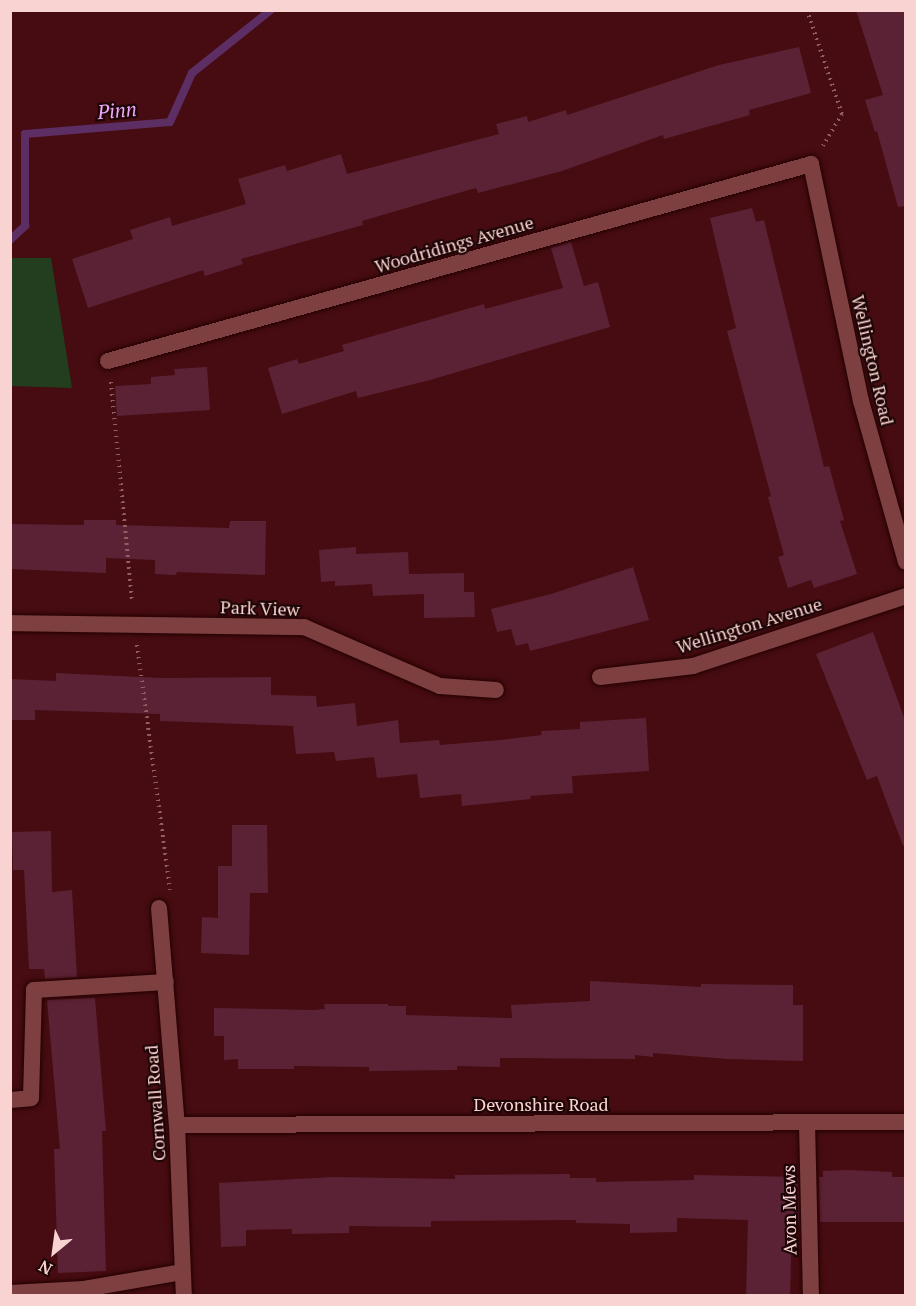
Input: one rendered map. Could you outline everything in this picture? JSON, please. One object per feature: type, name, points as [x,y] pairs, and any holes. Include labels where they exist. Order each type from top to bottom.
[{"type":"street","name":"Woodridings Avenue","points":[[108,361],[811,164]]},
{"type":"street","name":"Wellington Road","points":[[811,164],[861,401],[906,562]]},
{"type":"street","name":"Wellington Avenue","points":[[600,677],[693,666],[906,596]]},
{"type":"street","name":"Park View","points":[[10,623],[304,627],[440,686],[496,690]]},
{"type":"street","name":"Cornwall Road","points":[[159,908],[177,1125],[184,1296]]},
{"type":"street","points":[[10,1100],[31,1098],[34,990],[166,982]]},
{"type":"street","name":"Devonshire Road","points":[[177,1125],[906,1122]]},
{"type":"street","name":"Avon Mews","points":[[807,1123],[811,1296]]},
{"type":"street","points":[[10,1293],[84,1289],[182,1272]]},
{"type":"path","points":[[807,10],[842,114],[811,164]]},
{"type":"green space","points":[[11,258],[51,258],[72,388],[11,386]]},
{"type":"building","points":[[856,10],[906,10],[906,206],[898,207],[877,131],[875,132],[865,100],[883,95]]},
{"type":"building","points":[[799,47],[811,93],[749,110],[750,115],[664,139],[663,135],[562,171],[478,193],[476,188],[362,221],[363,225],[241,259],[243,264],[205,276],[203,270],[88,308],[72,259],[133,239],[130,230],[170,217],[172,226],[246,204],[238,179],[285,165],[287,171],[341,154],[347,174],[499,134],[496,124],[527,116],[528,122],[566,110],[567,115],[719,65]]},
{"type":"building","points":[[752,208],[756,222],[764,220],[824,467],[829,466],[844,520],[840,521],[857,574],[814,588],[811,580],[788,588],[778,557],[784,555],[768,497],[771,496],[727,331],[736,328],[710,218]]},
{"type":"building","points":[[571,242],[584,286],[598,282],[610,327],[430,380],[358,398],[356,391],[282,414],[268,368],[297,359],[299,364],[344,351],[342,345],[484,304],[485,309],[563,288],[551,248]]},
{"type":"building","points":[[207,367],[210,410],[117,416],[115,386],[151,384],[151,377],[175,375],[174,369]]},
{"type":"building","points":[[84,520],[116,520],[116,525],[229,528],[230,521],[266,521],[265,575],[177,572],[176,575],[155,574],[155,560],[106,558],[106,573],[10,569],[10,524],[84,525]]},
{"type":"building","points":[[356,547],[356,554],[408,552],[409,574],[464,573],[464,592],[474,592],[475,617],[424,618],[424,594],[373,596],[372,584],[335,586],[335,581],[321,582],[319,550]]},
{"type":"building","points":[[633,567],[649,620],[530,651],[528,643],[516,646],[511,629],[497,632],[491,609],[551,594]]},
{"type":"building","points":[[873,632],[906,723],[906,845],[903,846],[877,776],[867,780],[816,654]]},
{"type":"building","points":[[56,673],[161,678],[271,677],[271,695],[316,696],[317,707],[355,703],[357,726],[398,720],[400,743],[439,740],[440,745],[500,740],[542,735],[541,731],[580,729],[580,722],[646,718],[649,771],[572,776],[573,793],[530,796],[531,799],[462,806],[461,794],[420,798],[417,774],[377,778],[374,757],[336,761],[334,752],[296,754],[293,726],[160,721],[160,714],[35,710],[35,720],[10,720],[10,679],[56,681]]},
{"type":"building","points":[[232,825],[267,825],[268,893],[250,893],[249,955],[201,953],[202,917],[218,918],[218,866],[232,866]]},
{"type":"building","points":[[51,831],[52,892],[72,890],[77,977],[45,979],[44,969],[29,969],[24,870],[13,870],[12,832]]},
{"type":"building","points":[[590,981],[701,987],[701,984],[793,985],[793,1005],[803,1005],[803,1061],[728,1059],[653,1053],[653,1057],[635,1055],[635,1059],[500,1058],[500,1067],[457,1066],[457,1070],[369,1071],[369,1067],[294,1066],[294,1069],[238,1069],[238,1059],[224,1060],[224,1036],[214,1036],[214,1008],[314,1010],[325,1009],[324,1004],[388,1004],[388,1006],[406,1006],[406,1015],[512,1018],[511,1005],[590,1001]]},
{"type":"building","points":[[95,998],[106,1131],[102,1131],[106,1271],[58,1273],[54,1149],[60,1149],[47,1000]]},
{"type":"building","points":[[823,1171],[892,1172],[892,1177],[906,1177],[906,1222],[820,1222],[819,1177],[823,1177]]},
{"type":"building","points":[[570,1174],[570,1178],[596,1178],[596,1182],[694,1180],[694,1175],[798,1177],[799,1223],[792,1223],[790,1296],[746,1296],[748,1220],[677,1218],[677,1232],[630,1233],[630,1224],[576,1223],[576,1220],[431,1221],[431,1227],[349,1226],[349,1233],[292,1234],[292,1229],[246,1230],[246,1246],[221,1247],[219,1183],[333,1177],[455,1179],[455,1175]]},
{"type":"waterway","name":"Pinn","points":[[10,240],[25,226],[25,134],[170,122],[192,73],[271,10]]}]
